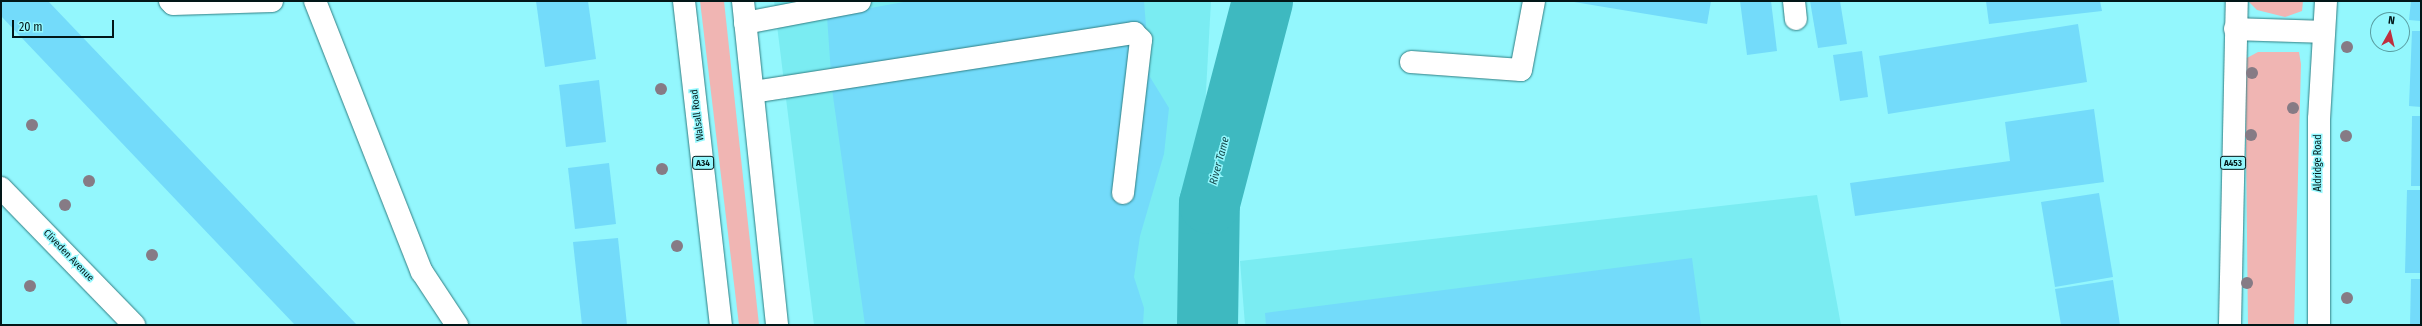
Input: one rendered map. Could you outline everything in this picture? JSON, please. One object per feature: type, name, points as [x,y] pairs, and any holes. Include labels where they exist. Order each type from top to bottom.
[{"type":"main road","points":[[170,1],[173,4],[272,1]]},
{"type":"main road","points":[[315,1],[422,272],[457,325]]},
{"type":"main road","name":"Walsall Road","points":[[684,1],[720,325]]},
{"type":"main road","points":[[743,1],[777,325]]},
{"type":"main road","points":[[745,24],[860,1]]},
{"type":"main road","points":[[1411,62],[1521,70],[1534,1]]},
{"type":"main road","name":"A453","points":[[2230,325],[2235,29],[2237,1]]},
{"type":"main road","name":"Aldridge Road","points":[[2319,325],[2319,119],[2326,1]]},
{"type":"main road","points":[[2235,29],[2324,32]]},
{"type":"main road","points":[[753,92],[1134,32],[1141,40],[1123,193]]},
{"type":"main road","name":"Cliveden Avenue","points":[[1,188],[134,325]]},
{"type":"shaded area","points":[[700,1],[724,1],[759,325],[739,325]]},
{"type":"shaded area","points":[[774,1],[1211,1],[1193,325],[814,325]]},
{"type":"shaded area","points":[[2303,1],[2302,11],[2285,17],[2257,10],[2249,2]]},
{"type":"shaded area","points":[[2258,52],[2299,52],[2301,64],[2294,325],[2248,325],[2245,59]]},
{"type":"shaded area","points":[[1817,195],[1841,325],[1245,325],[1240,261]]},
{"type":"building","points":[[1,1],[48,1],[357,325],[295,325],[1,16]]},
{"type":"building","points":[[536,1],[588,1],[596,59],[545,67]]},
{"type":"building","points":[[909,1],[1144,1],[1150,77],[1169,108],[1164,154],[1140,236],[1134,277],[1144,308],[1143,325],[865,325],[832,89],[827,16]]},
{"type":"building","points":[[1568,1],[1711,1],[1707,24]]},
{"type":"building","points":[[1740,1],[1771,1],[1777,51],[1747,55]]},
{"type":"building","points":[[1810,1],[1840,1],[1847,44],[1818,48]]},
{"type":"building","points":[[1986,1],[2100,1],[2102,11],[1989,24]]},
{"type":"building","points":[[2411,1],[2421,1],[2421,21],[2410,20]]},
{"type":"building","points":[[2078,24],[2087,82],[1888,114],[1879,56]]},
{"type":"building","points":[[2412,31],[2421,31],[2421,107],[2409,106]]},
{"type":"building","points":[[1862,51],[1868,97],[1840,101],[1833,55]]},
{"type":"building","points":[[599,80],[606,142],[566,147],[559,85]]},
{"type":"building","points":[[2094,109],[2104,182],[1855,216],[1850,183],[2010,161],[2005,122]]},
{"type":"building","points":[[2412,116],[2421,116],[2421,186],[2411,186]]},
{"type":"building","points":[[609,163],[616,224],[575,229],[568,168]]},
{"type":"building","points":[[2407,190],[2421,190],[2421,273],[2405,273]]},
{"type":"building","points":[[2099,193],[2113,277],[2055,287],[2041,202]]},
{"type":"building","points":[[618,238],[627,325],[582,325],[573,242]]},
{"type":"building","points":[[1692,258],[1701,325],[1266,325],[1265,313]]},
{"type":"building","points":[[2411,279],[2421,279],[2421,325],[2410,325]]},
{"type":"building","points":[[2113,280],[2120,325],[2061,325],[2055,289]]},
{"type":"waterway","name":"River Tame","points":[[1207,325],[1209,203],[1262,1]]}]
